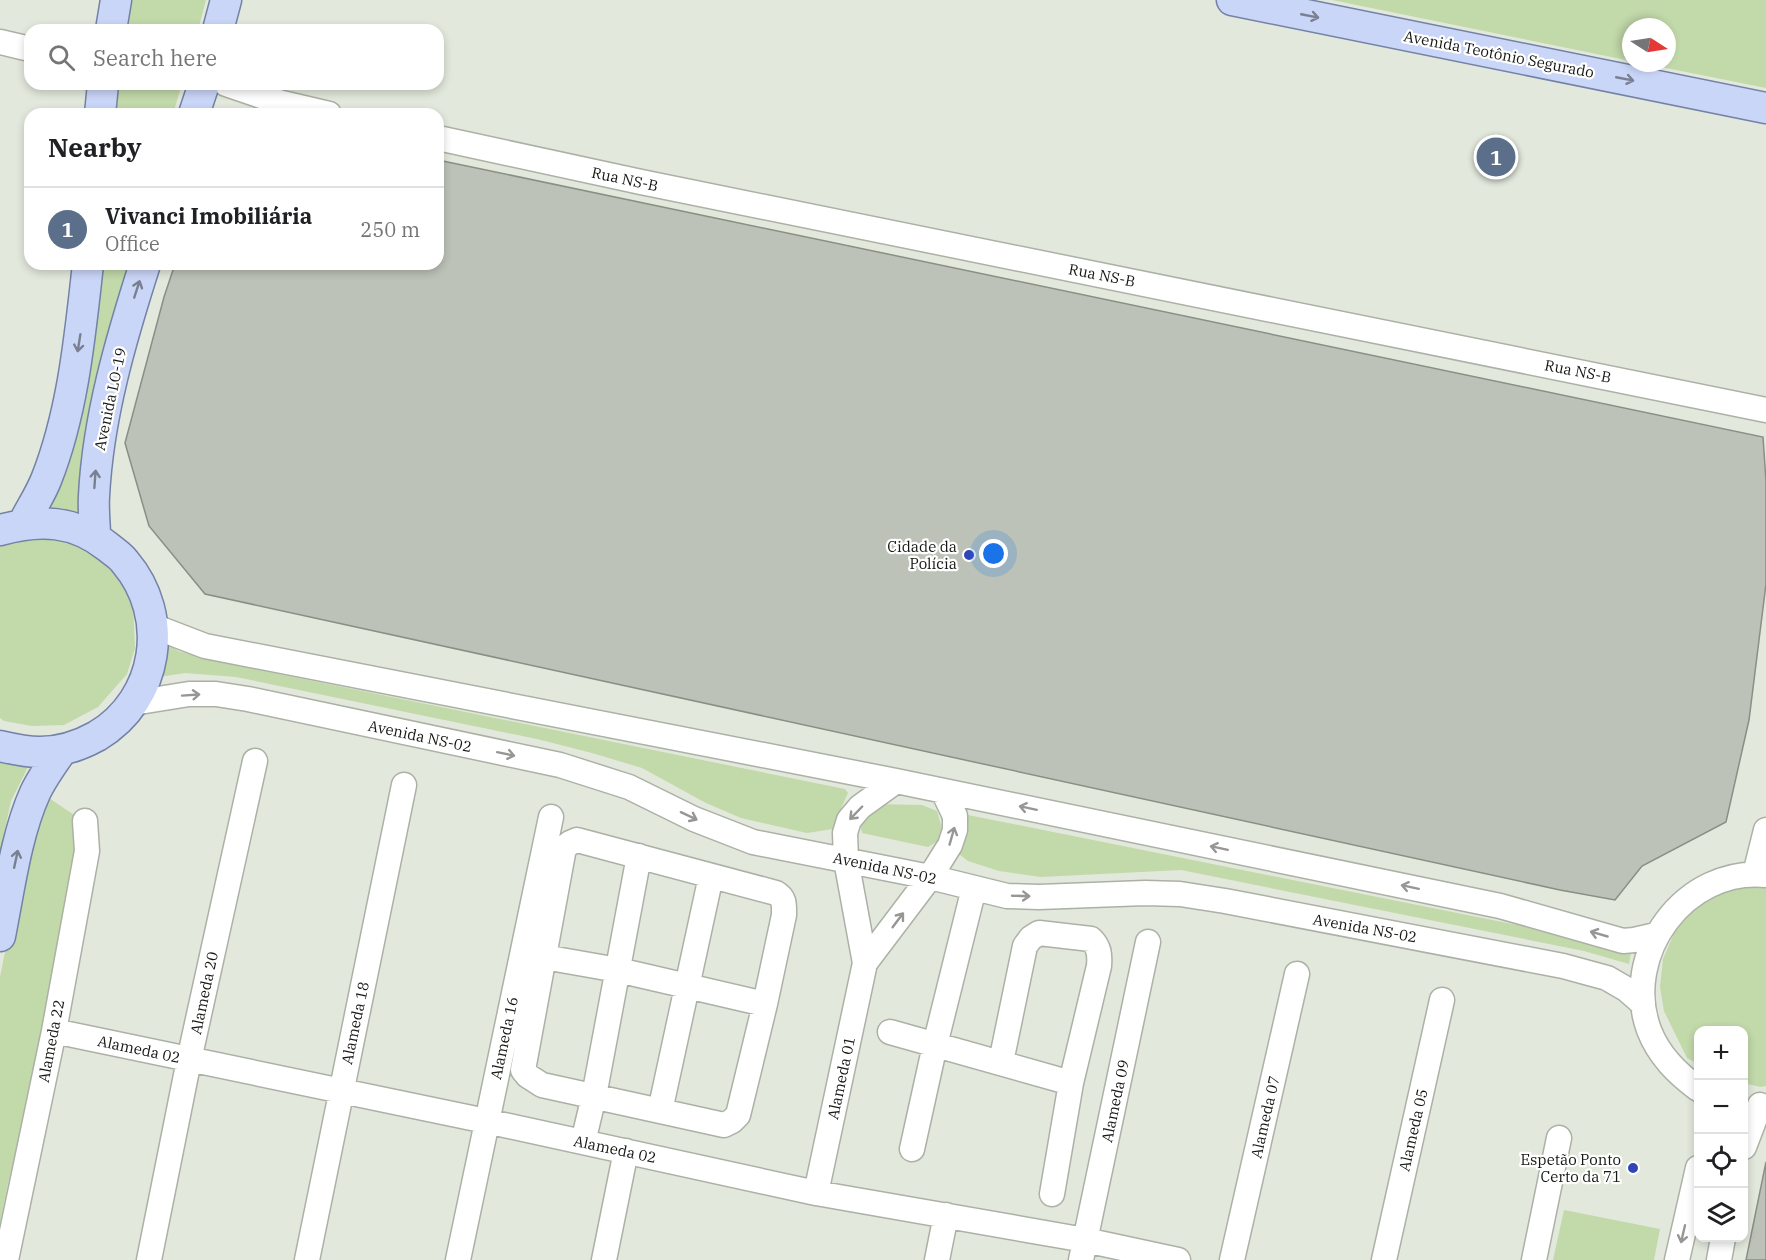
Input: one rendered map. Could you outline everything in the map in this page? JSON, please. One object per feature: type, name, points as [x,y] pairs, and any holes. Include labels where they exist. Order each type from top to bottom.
[{"type":"main road","points":[[112,24],[117,0]]},
{"type":"main road","points":[[220,24],[226,0]]},
{"type":"main road","name":"Avenida Teotônio Segurado","points":[[1232,0],[1766,108]]},
{"type":"main road","points":[[101,108],[102,90]]},
{"type":"main road","points":[[196,108],[202,90]]},
{"type":"main road","points":[[11,527],[46,482],[56,450],[80,340],[87,270]]},
{"type":"main road","name":"Avenida LO-19","points":[[95,537],[94,499],[99,441],[120,349],[143,270]]},
{"type":"main road","points":[[0,746],[21,751],[41,752],[62,750],[83,744],[117,722],[133,703],[146,679],[153,653],[153,626],[144,591],[124,560],[95,537],[72,528],[48,523],[11,527]]},
{"type":"main road","points":[[0,936],[20,838],[31,805],[47,771],[62,750]]},
{"type":"street","points":[[0,42],[24,48]]},
{"type":"street","points":[[244,90],[303,108]]},
{"type":"street","name":"Rua NS-B","points":[[444,139],[641,182],[1766,410]]},
{"type":"street","points":[[153,626],[205,646],[943,791],[1500,906],[1623,941],[1656,936]]},
{"type":"street","name":"Avenida NS-02","points":[[133,703],[189,694],[216,694],[248,699],[560,765],[629,787],[694,819],[753,842],[930,877],[1007,896],[1145,893],[1180,894],[1225,901],[1563,966],[1607,978],[1626,989],[1643,1004]]},
{"type":"street","name":"Alameda 20","points":[[149,1260],[189,1060],[255,761]]},
{"type":"street","points":[[846,860],[845,832],[849,820],[860,807],[897,782]]},
{"type":"street","name":"Alameda 18","points":[[307,1260],[404,785]]},
{"type":"street","points":[[930,877],[950,845],[955,830],[955,816],[943,791]]},
{"type":"street","name":"Alameda 16","points":[[458,1260],[551,816]]},
{"type":"street","name":"Alameda 22","points":[[6,1260],[54,1031],[87,851],[86,821]]},
{"type":"street","points":[[1694,1086],[1677,1073],[1661,1053],[1649,1029],[1643,1004],[1642,980],[1647,957],[1656,936],[1672,912],[1694,893],[1720,881],[1760,874],[1766,830]]},
{"type":"street","points":[[577,840],[639,856],[782,896],[784,915],[738,1115],[724,1125],[542,1085],[528,1076],[524,1070],[564,848],[577,840]]},
{"type":"street","points":[[583,1142],[639,856]]},
{"type":"street","name":"Alameda 01","points":[[816,1193],[866,963],[846,860]]},
{"type":"street","points":[[660,1111],[711,876]]},
{"type":"street","name":"Alameda 01","points":[[866,963],[930,877]]},
{"type":"street","points":[[912,1149],[974,888]]},
{"type":"street","points":[[1001,1062],[1025,946],[1039,933],[1091,939],[1097,944],[1100,954],[1099,966],[1071,1083],[1052,1194]]},
{"type":"street","name":"Alameda 09","points":[[1083,1250],[1148,942]]},
{"type":"street","points":[[544,957],[618,970],[765,1004]]},
{"type":"street","name":"Alameda 07","points":[[1233,1260],[1297,974]]},
{"type":"street","name":"Alameda 05","points":[[1384,1260],[1442,1000]]},
{"type":"street","name":"Alameda 02","points":[[54,1031],[341,1090],[816,1193],[946,1215],[1083,1250],[1178,1260]]},
{"type":"street","points":[[890,1032],[1071,1083]]},
{"type":"street","points":[[1747,1134],[1756,1104]]},
{"type":"street","points":[[1534,1260],[1559,1138]]},
{"type":"street","points":[[604,1260],[626,1151]]},
{"type":"street","points":[[1677,1260],[1694,1186]]},
{"type":"street","points":[[937,1260],[946,1215]]},
{"type":"street","points":[[1719,1260],[1722,1242]]},
{"type":"green space","points":[[127,0],[206,0],[200,24],[124,24]]},
{"type":"green space","points":[[1332,0],[1766,0],[1766,88],[1676,70],[1676,18],[1622,18],[1622,59]]},
{"type":"green space","points":[[116,90],[180,90],[175,108],[115,108]]},
{"type":"green space","points":[[97,270],[126,270],[85,428],[82,474],[85,517],[40,505]]},
{"type":"green space","points":[[49,538],[74,543],[114,570],[133,603],[135,648],[127,674],[98,707],[64,725],[32,726],[4,721],[0,718],[0,545],[21,539]]},
{"type":"green space","points":[[165,642],[178,651],[215,661],[845,789],[848,793],[833,829],[807,833],[741,818],[706,803],[642,768],[537,739],[236,677],[185,673],[159,677]]},
{"type":"green space","points":[[0,752],[33,757],[11,801],[0,852]]},
{"type":"green space","points":[[43,794],[80,819],[48,1027],[0,1223],[0,977],[16,897]]},
{"type":"green space","points":[[871,804],[922,805],[937,811],[942,829],[938,841],[928,847],[862,833],[860,822]]},
{"type":"green space","points":[[968,815],[1632,947],[1629,964],[1584,951],[1181,870],[1041,877],[999,871],[968,861],[959,854]]},
{"type":"green space","points":[[1766,884],[1766,1086],[1760,1087],[1748,1084],[1748,1026],[1694,1026],[1694,1062],[1687,1058],[1664,1011],[1660,987],[1663,959],[1675,931],[1692,910],[1720,892],[1744,885]]},
{"type":"green space","points":[[1564,1210],[1660,1229],[1654,1260],[1553,1260]]},
{"type":"building","name":"Cidade da Polícia","points":[[444,161],[1763,437],[1766,481],[1766,584],[1749,720],[1726,822],[1642,866],[1615,900],[1560,890],[205,594],[149,526],[125,443],[173,270],[444,270]]},
{"type":"building","points":[[1766,1162],[1766,1260],[1746,1260]]},
{"type":"place","name":"Vivanci Imobiliária","points":[[1496,157]]},
{"type":"place","name":"Cidade da Polícia","points":[[969,555]]},
{"type":"place","name":"Espetão Ponto Certo da 71","points":[[1633,1168]]}]
